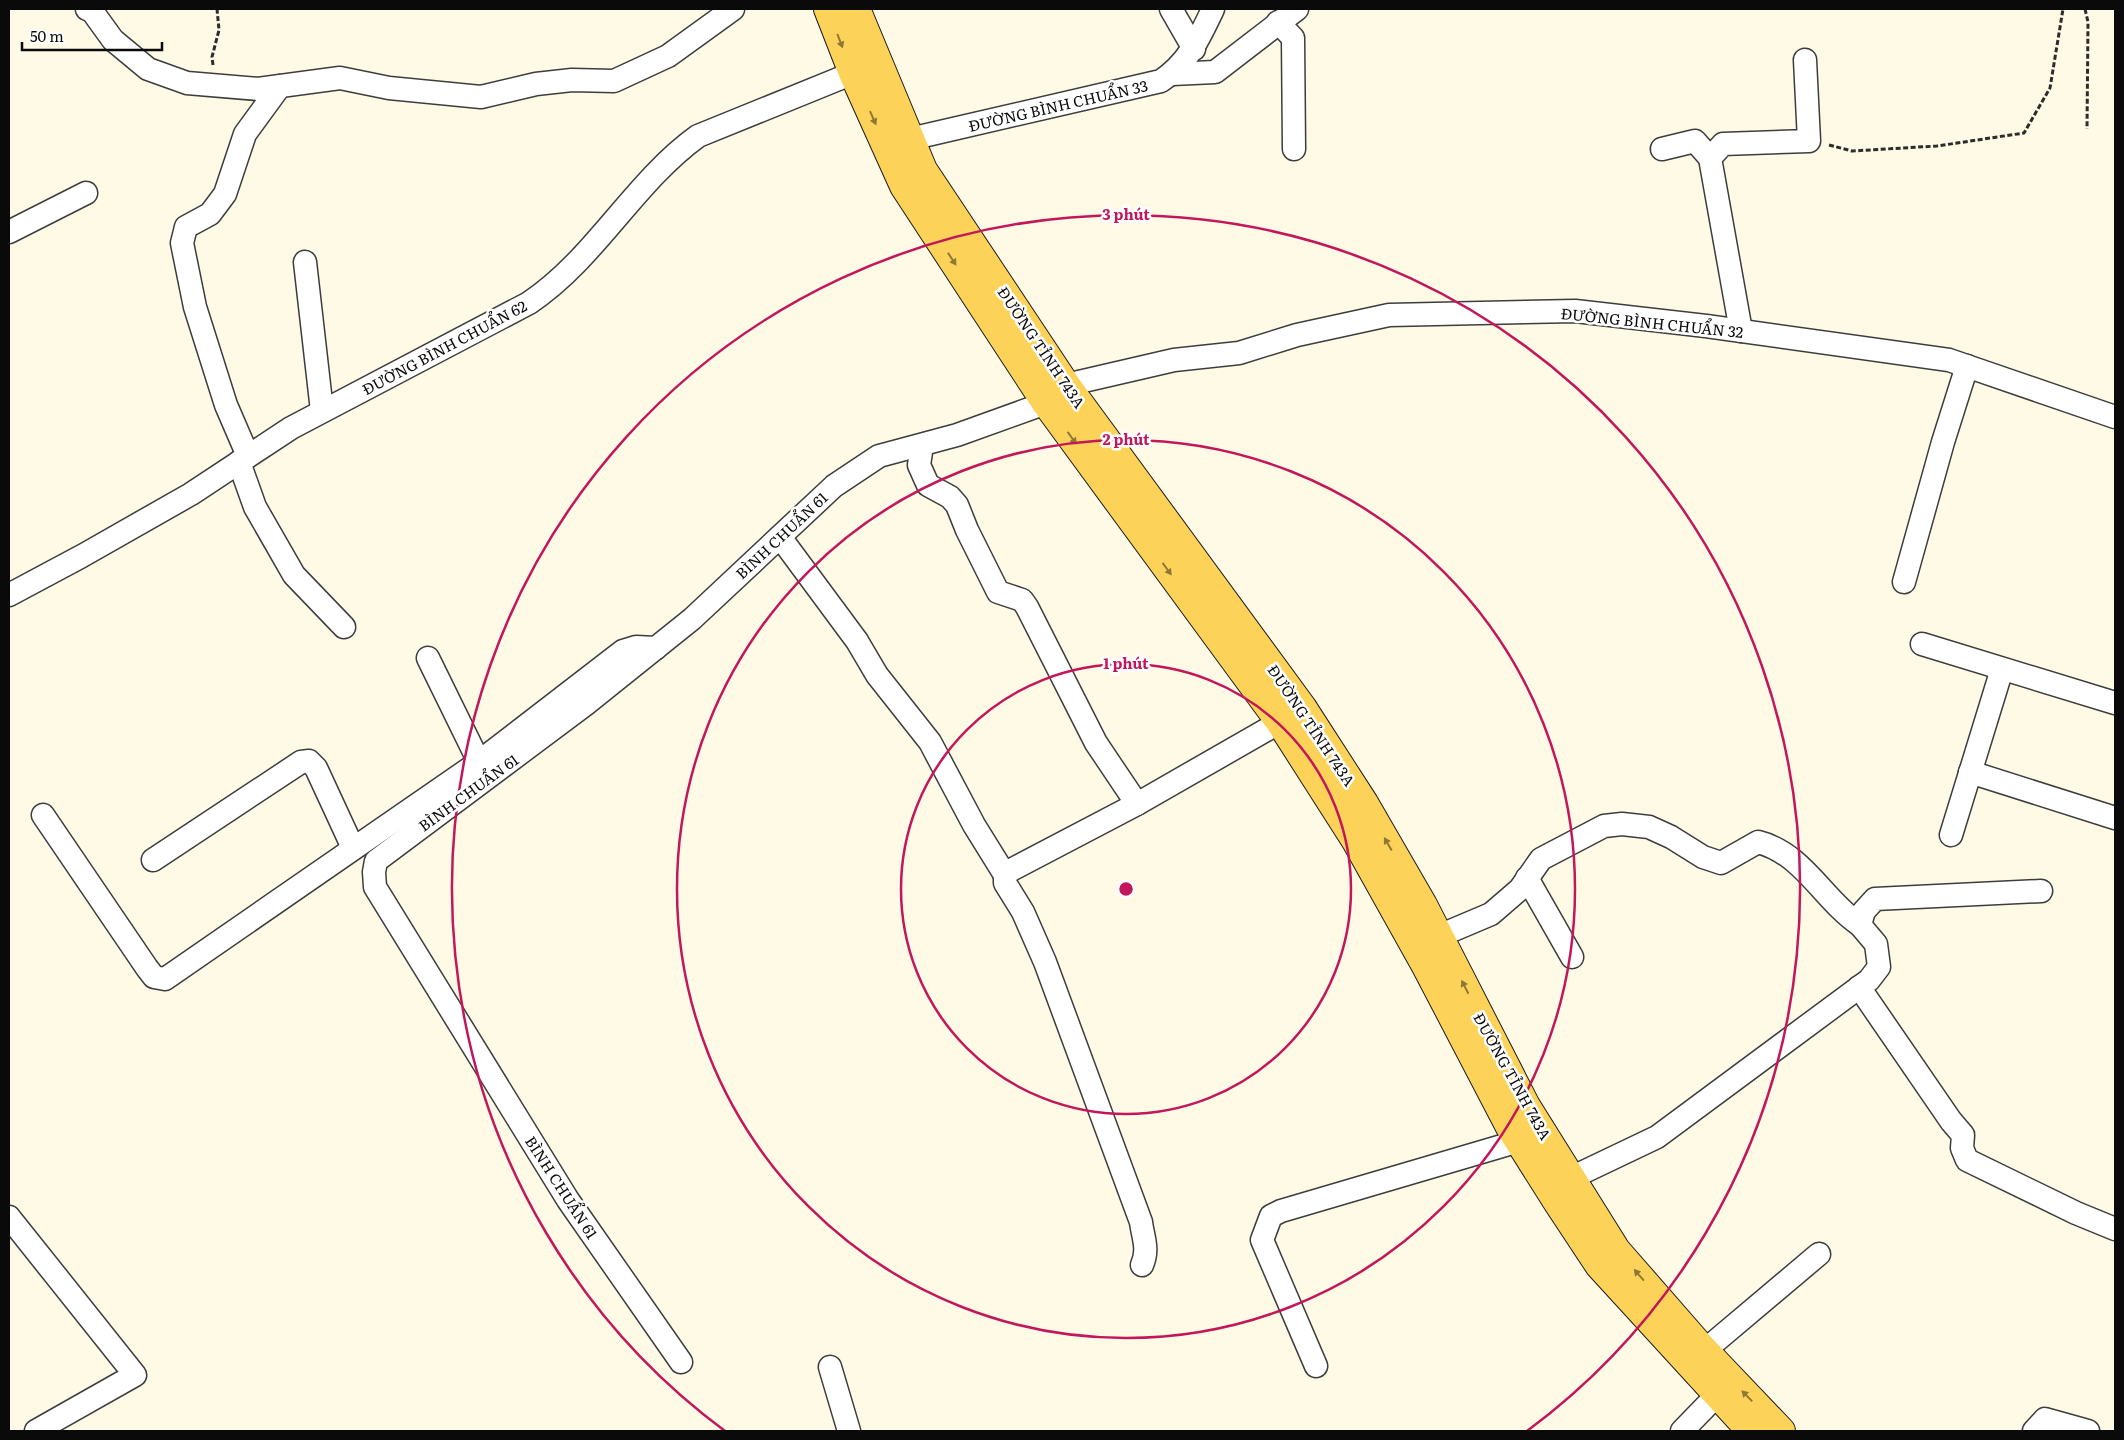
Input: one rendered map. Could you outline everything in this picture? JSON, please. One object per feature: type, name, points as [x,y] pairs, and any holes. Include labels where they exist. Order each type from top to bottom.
[{"type":"main road","name":"ĐƯỜNG TỈNH 743A","points":[[828,9],[853,74],[904,186],[1046,403],[1280,722],[1356,841],[1519,1142],[1599,1265],[1751,1431]]},
{"type":"main road","name":"ĐƯỜNG TỈNH 743A","points":[[864,12],[877,62],[923,170],[1066,385],[1302,708],[1364,803],[1440,936],[1526,1106],[1616,1250],[1704,1351],[1781,1431]]},
{"type":"street","points":[[91,10],[114,40],[148,69],[187,83],[258,89],[340,78],[389,88],[481,97],[536,84],[572,80],[614,81],[668,56],[733,9]]},
{"type":"street","points":[[1170,9],[1194,49]]},
{"type":"street","name":"ĐƯỜNG BÌNH CHUẨN 33","points":[[910,138],[1161,81],[1172,74],[1194,49],[1214,9]]},
{"type":"street","points":[[1172,74],[1215,72],[1297,9]]},
{"type":"street","points":[[1278,22],[1293,38],[1294,149]]},
{"type":"street","points":[[1710,158],[1723,144],[1809,141],[1805,60]]},
{"type":"street","name":"ĐƯỜNG BÌNH CHUẨN 62","points":[[9,595],[183,498],[291,428],[529,303],[548,290],[572,267],[653,175],[680,149],[698,136],[853,74],[877,62]]},
{"type":"street","points":[[280,86],[245,134],[225,194],[210,214],[186,228],[182,243],[195,307],[244,459],[254,507],[294,575],[344,626]]},
{"type":"street","points":[[1662,150],[1695,141],[1710,158],[1741,331]]},
{"type":"street","points":[[9,232],[86,193]]},
{"type":"street","points":[[304,262],[322,411]]},
{"type":"street","name":"ĐƯỜNG BÌNH CHUẨN 32","points":[[1066,385],[1174,360],[1239,354],[1297,335],[1389,316],[1575,311],[1741,331],[1948,360],[2115,417]]},
{"type":"street","points":[[1904,582],[1943,442],[1967,366]]},
{"type":"street","name":"BÌNH CHUẨN 61","points":[[681,1362],[568,1200],[376,887],[374,872],[376,861],[586,704],[692,619],[834,486],[879,456],[957,435],[1046,403]]},
{"type":"street","points":[[919,446],[921,452],[919,465],[928,485],[950,497],[957,505],[998,592],[1022,600],[1027,607],[1096,742],[1137,804]]},
{"type":"street","points":[[780,536],[857,641],[877,675],[930,742],[974,825],[1005,875],[1005,883],[1023,912],[1045,962],[1142,1222],[1143,1234],[1147,1245],[1146,1256],[1142,1265]]},
{"type":"street","points":[[1922,644],[2115,703]]},
{"type":"street","points":[[43,815],[147,968],[154,976],[165,979],[479,762],[623,652],[636,647],[656,648]]},
{"type":"street","points":[[428,658],[479,762]]},
{"type":"street","points":[[1951,835],[2002,669]]},
{"type":"street","points":[[1005,875],[1011,870],[1137,804],[1280,722]]},
{"type":"street","points":[[153,860],[301,762],[309,761],[316,768],[353,848]]},
{"type":"street","points":[[1970,772],[2115,818]]},
{"type":"street","points":[[1440,936],[1491,914],[1520,889],[1541,859],[1604,826],[1622,824],[1649,827],[1671,836],[1703,857],[1721,863],[1758,842],[1772,845],[1809,874],[1845,915],[1860,925],[1876,944],[1879,967],[1869,980],[1657,1137],[1572,1178]]},
{"type":"street","points":[[1527,878],[1572,957]]},
{"type":"street","points":[[1860,925],[1864,911],[1876,899],[2041,891]]},
{"type":"street","points":[[1859,987],[1951,1121],[1963,1135],[1962,1148],[1967,1160],[2115,1229]]},
{"type":"street","points":[[1316,1366],[1262,1240],[1271,1216],[1281,1211],[1363,1186],[1519,1142]]},
{"type":"street","points":[[9,1216],[135,1375],[36,1431]]},
{"type":"street","points":[[1704,1351],[1820,1254]]},
{"type":"street","points":[[830,1367],[849,1431]]},
{"type":"street","points":[[1682,1431],[1717,1395]]},
{"type":"street","points":[[2034,1431],[2045,1419],[2088,1431]]},
{"type":"path","points":[[217,9],[219,30],[212,57],[217,85]]},
{"type":"path","points":[[1809,141],[1852,151],[1937,146],[2024,133],[2050,88],[2063,9]]},
{"type":"path","points":[[2085,9],[2088,22],[2087,129]]}]
